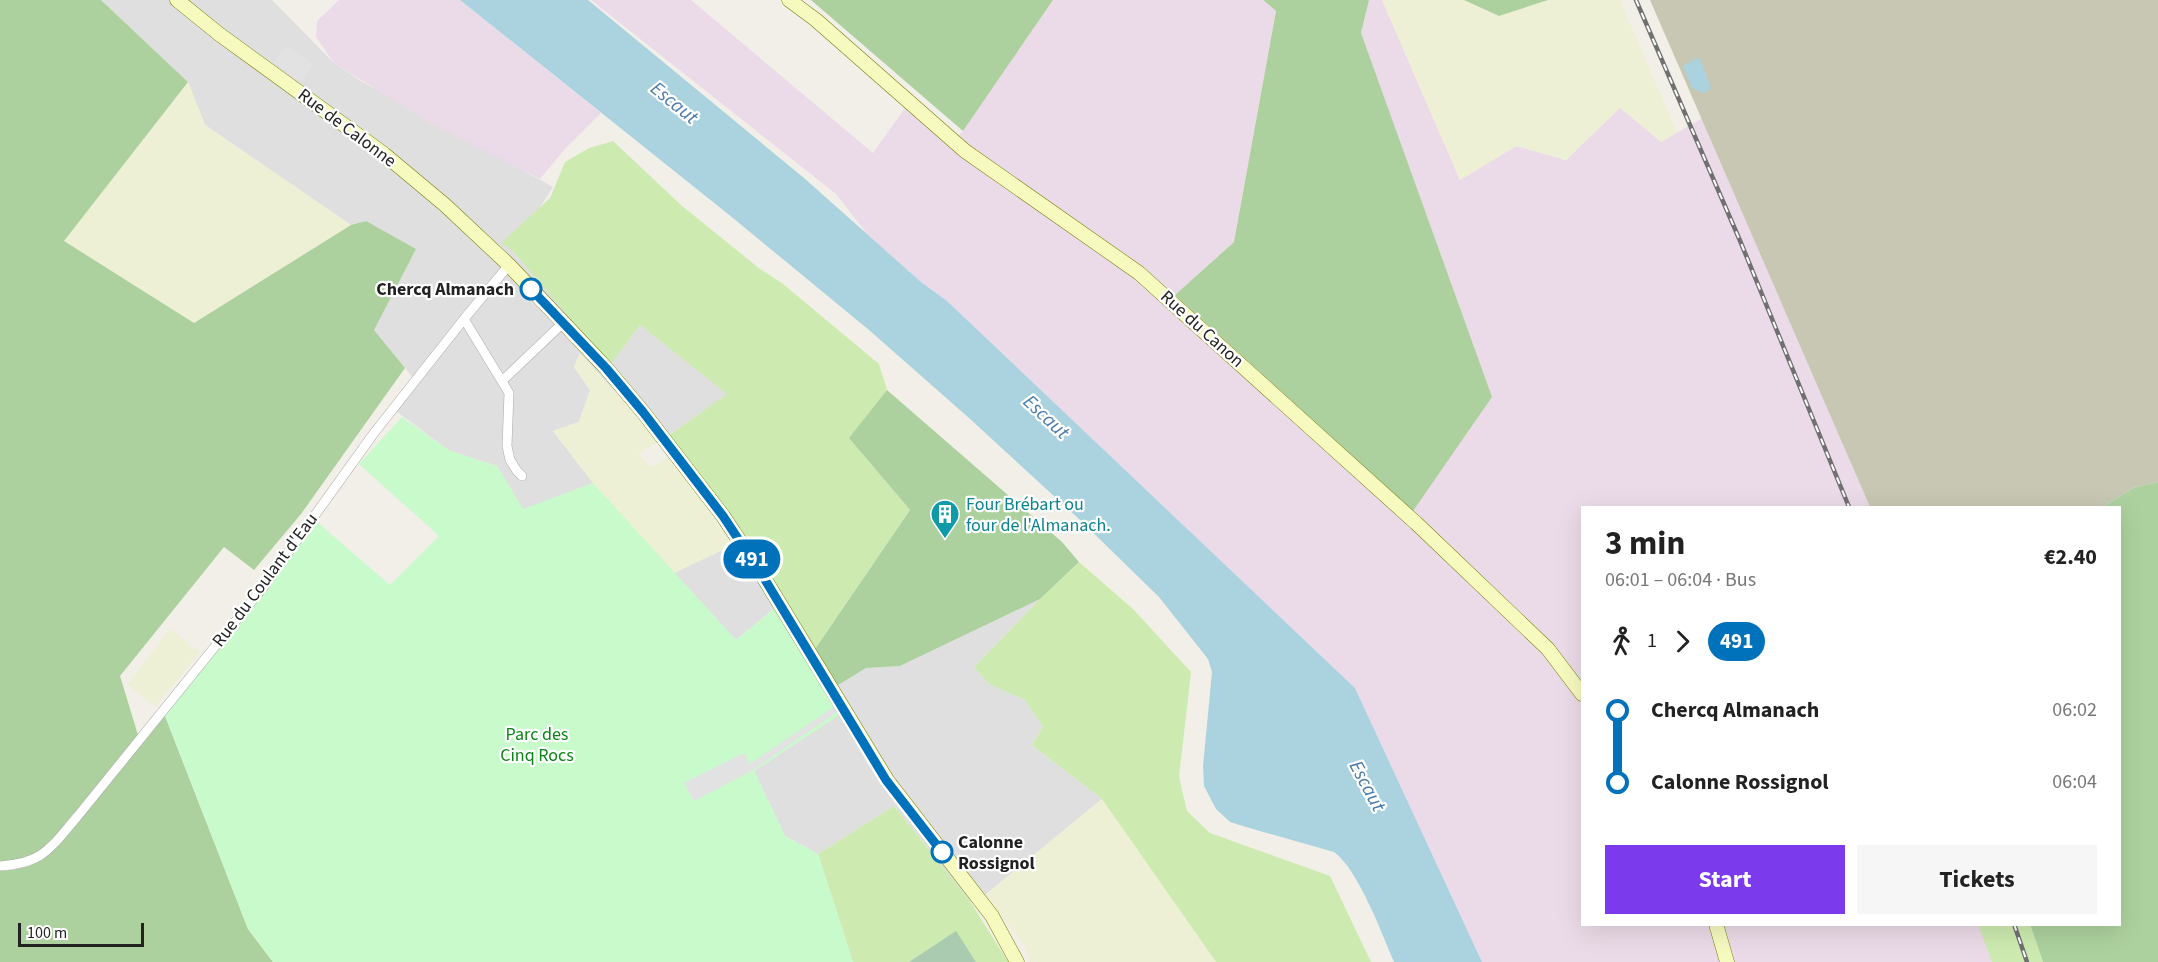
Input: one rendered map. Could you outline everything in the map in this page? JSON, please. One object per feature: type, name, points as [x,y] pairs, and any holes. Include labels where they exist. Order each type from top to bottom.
[{"type":"main road","name":"Rue de Calonne","points":[[177,0],[219,34],[384,154],[445,205],[509,265],[621,386],[688,469],[764,578],[886,780],[992,916],[1017,962]]},
{"type":"main road","name":"Rue du Canon","points":[[789,0],[816,20],[965,151],[1140,273],[1413,520],[1548,649],[1581,693]]},
{"type":"main road","points":[[1717,926],[1727,962]]},
{"type":"street","name":"Rue du Coulant d'Eau","points":[[0,866],[23,864],[37,859],[50,849],[77,818],[264,586],[374,433],[464,318],[509,265]]},
{"type":"street","points":[[464,318],[509,393],[507,446],[510,460],[522,476]]},
{"type":"street","points":[[503,380],[563,323]]},
{"type":"shaded area","points":[[101,0],[272,0],[334,63],[361,81],[553,187],[512,250],[610,364],[640,325],[728,394],[660,441],[580,354],[574,367],[590,390],[579,422],[553,431],[593,483],[523,510],[497,466],[448,450],[396,411],[417,382],[373,330],[366,221],[351,225],[205,125],[188,82]]},
{"type":"shaded area","points":[[339,0],[460,0],[601,113],[565,149],[540,179],[432,124],[334,63],[316,37],[317,21]]},
{"type":"shaded area","points":[[591,0],[691,0],[873,153],[905,108],[949,145],[963,131],[1053,0],[1263,0],[1276,11],[1234,242],[1175,295],[1413,510],[1361,33],[1369,0],[1382,0],[1460,180],[1516,146],[1566,160],[1620,107],[1661,142],[1702,118],[1870,506],[1581,506],[1581,926],[1981,926],[1993,962],[1482,962],[1355,688],[947,301],[921,282],[868,235],[836,194]]},
{"type":"shaded area","points":[[1382,0],[1464,0],[1499,16],[1548,0],[1620,0],[1677,132],[1662,142],[1620,108],[1566,160],[1516,146],[1460,180]]},
{"type":"shaded area","points":[[1650,0],[2158,0],[2158,482],[2133,488],[2105,506],[1870,506]]},
{"type":"shaded area","points":[[285,46],[313,64],[301,82],[274,63]]},
{"type":"shaded area","points":[[188,82],[205,125],[351,225],[194,323],[63,241]]},
{"type":"shaded area","points":[[580,353],[660,441],[638,454],[651,467],[669,456],[733,545],[674,573],[593,483],[553,431],[579,422],[590,390],[574,367]]},
{"type":"shaded area","points":[[733,545],[776,607],[736,640],[674,573]]},
{"type":"shaded area","points":[[1040,599],[974,667],[989,684],[1025,700],[1043,727],[1032,745],[1102,799],[985,895],[970,901],[894,806],[818,854],[785,836],[754,771],[844,711],[835,687],[866,668],[900,666]]},
{"type":"shaded area","points":[[170,629],[200,652],[155,707],[127,684]]},
{"type":"shaded area","points":[[834,707],[837,712],[753,770],[694,801],[684,783],[744,753],[750,764]]},
{"type":"shaded area","points":[[1102,799],[1216,962],[1030,962],[1024,945],[985,895]]},
{"type":"green space","points":[[0,0],[101,0],[188,82],[64,241],[194,323],[351,225],[366,221],[416,249],[374,330],[405,368],[301,514],[254,570],[224,547],[120,676],[138,735],[46,847],[35,857],[0,863]]},
{"type":"green space","points":[[811,0],[1053,0],[963,131]]},
{"type":"green space","points":[[1263,0],[1369,0],[1361,33],[1492,397],[1413,511],[1175,295],[1234,242],[1276,11]]},
{"type":"green space","points":[[1464,0],[1548,0],[1499,16]]},
{"type":"green space","points":[[613,141],[681,205],[760,269],[783,284],[879,364],[887,390],[850,439],[910,510],[811,655],[668,436],[727,394],[640,325],[610,365],[512,250],[501,243],[550,198],[565,162],[589,148]]},
{"type":"green space","points":[[887,390],[1062,542],[1079,562],[1040,599],[900,666],[866,668],[835,687],[811,655],[910,510],[849,438]]},
{"type":"green space","name":"Parc des Cinq Rocs","points":[[402,417],[448,450],[497,466],[523,509],[593,483],[736,640],[776,607],[845,711],[754,771],[785,836],[818,854],[853,962],[273,962],[248,929],[165,716],[317,522],[390,585],[439,536],[359,464]]},
{"type":"green space","points":[[2158,482],[2158,962],[2043,962],[2031,926],[2121,926],[2121,506],[2105,506],[2133,488]]},
{"type":"green space","points":[[1079,562],[1133,609],[1191,672],[1179,777],[1187,811],[1210,833],[1330,876],[1371,962],[1216,962],[1102,799],[1032,745],[1043,727],[1025,700],[989,684],[974,667]]},
{"type":"green space","points":[[165,716],[248,929],[273,962],[0,962],[0,871],[30,865],[55,847]]},
{"type":"green space","points":[[894,806],[970,901],[1008,962],[976,962],[956,932],[909,962],[853,962],[818,854]]},
{"type":"green space","points":[[1979,926],[2031,926],[2043,962],[1992,962]]},
{"type":"green space","points":[[956,931],[976,962],[909,962]]},
{"type":"water","name":"Escaut","points":[[460,0],[588,0],[804,178],[921,282],[947,301],[1355,688],[1482,962],[1394,962],[1376,919],[1352,872],[1334,852],[1230,822],[1216,809],[1204,786],[1203,766],[1212,672],[1208,659],[1159,597],[1079,519],[869,330]]},
{"type":"water","points":[[1697,58],[1700,59],[1711,88],[1704,93],[1692,88],[1683,66]]},
{"type":"railway","points":[[1636,0],[1741,243],[1849,506]]},
{"type":"railway","points":[[2015,926],[2027,962]]},
{"type":"bus line","name":"491","points":[[531,289],[606,368],[723,516],[804,642],[886,780],[942,852]]},
{"type":"place","name":"Chercq Almanach","points":[[531,289]]},
{"type":"place","name":"Four Brébart ou four de l'Almanach.","points":[[945,540]]},
{"type":"place","name":"Calonne Rossignol","points":[[942,852]]}]
